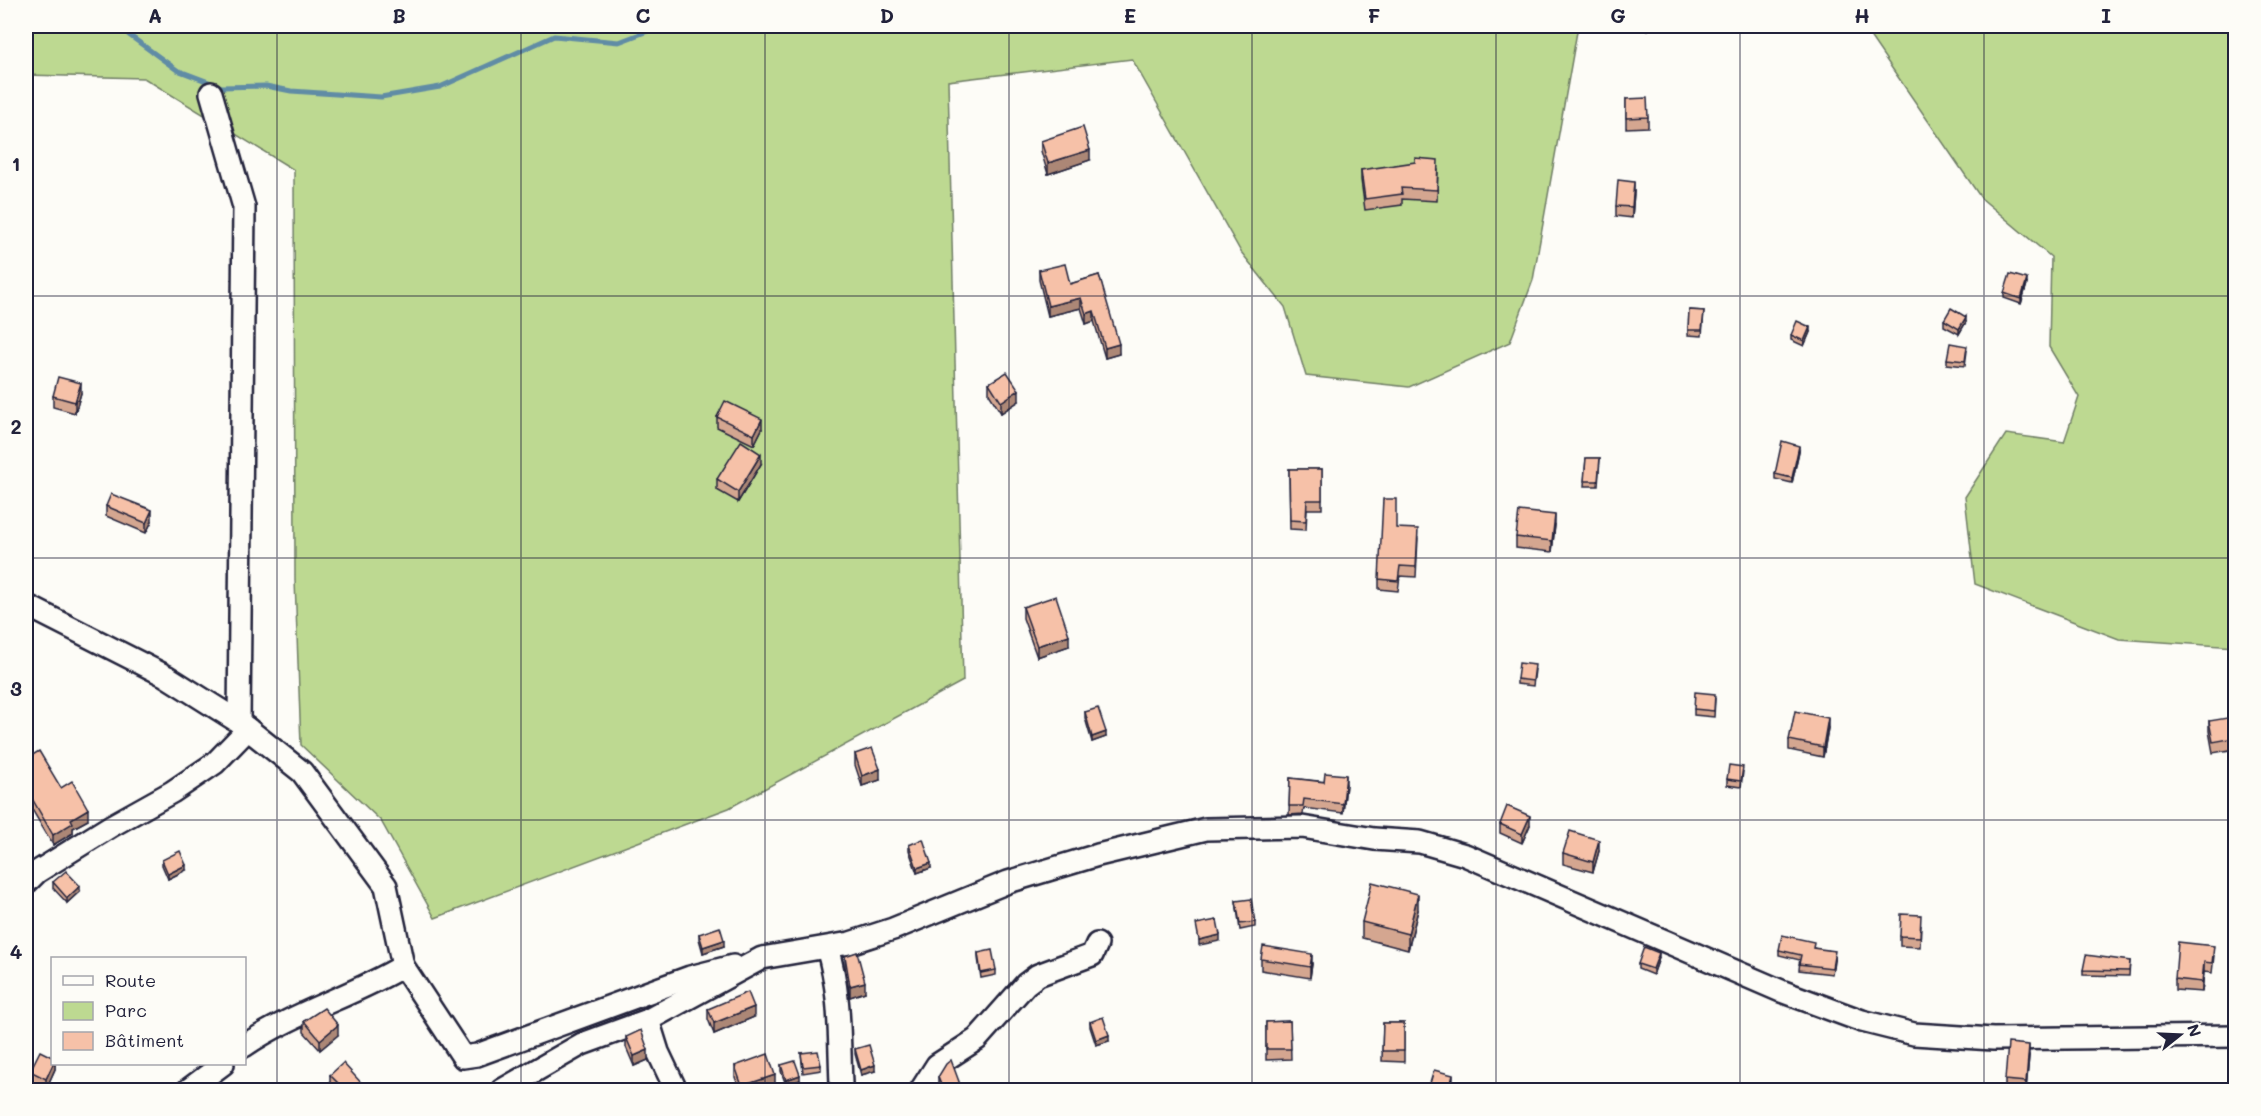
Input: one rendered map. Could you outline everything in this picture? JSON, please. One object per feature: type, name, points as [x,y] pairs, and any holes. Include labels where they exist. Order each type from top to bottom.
[{"type":"street","points":[[26,883],[37,872],[111,826],[172,792],[215,763],[243,725],[244,207],[211,93]]},
{"type":"street","points":[[26,605],[166,676],[243,725],[302,772],[386,886],[403,966],[463,1057],[477,1055],[690,977],[762,958],[827,948],[893,929],[1008,882],[1098,855],[1206,829],[1302,827],[1374,839],[1420,842],[1465,855],[1781,991],[1862,1021],[1914,1034],[1993,1039],[2235,1036]]},
{"type":"street","points":[[921,1090],[937,1065],[977,1039],[1026,984],[1038,975],[1092,956],[1097,944]]},
{"type":"street","points":[[827,948],[837,992],[841,1084]]},
{"type":"street","points":[[502,1090],[582,1044],[648,1020],[762,958]]},
{"type":"street","points":[[246,1045],[283,1023],[339,996],[380,980],[403,966]]},
{"type":"street","points":[[648,1020],[658,1052],[676,1090]]},
{"type":"street","points":[[188,1090],[222,1065]]},
{"type":"green space","points":[[26,26],[1578,26],[1533,280],[1510,342],[1409,387],[1306,376],[1285,307],[1241,252],[1132,59],[948,81],[963,681],[729,808],[435,918],[381,821],[301,745],[295,580],[294,170],[144,78],[26,75]]},
{"type":"green space","points":[[1863,26],[2235,26],[2235,647],[2119,639],[1975,584],[1965,497],[2006,434],[2064,442],[2079,397],[2049,347],[2051,257],[1981,198]]},
{"type":"building","points":[[1647,98],[1648,117],[1626,118],[1626,99]]},
{"type":"building","points":[[1083,127],[1090,150],[1048,163],[1041,141]]},
{"type":"building","points":[[1415,158],[1438,160],[1437,190],[1401,188],[1402,194],[1365,199],[1361,170],[1415,162]]},
{"type":"building","points":[[1618,180],[1634,182],[1632,207],[1616,206]]},
{"type":"building","points":[[1065,264],[1070,284],[1099,275],[1119,344],[1105,348],[1094,311],[1086,314],[1081,298],[1048,306],[1039,270]]},
{"type":"building","points":[[2010,274],[2027,279],[2021,299],[2004,293]]},
{"type":"building","points":[[1951,308],[1966,317],[1959,329],[1944,320]]},
{"type":"building","points":[[1689,310],[1704,311],[1702,330],[1688,330]]},
{"type":"building","points":[[1797,321],[1810,327],[1804,341],[1791,335]]},
{"type":"building","points":[[1950,343],[1967,346],[1965,361],[1947,359]]},
{"type":"building","points":[[1007,372],[1019,390],[1001,402],[989,383]]},
{"type":"building","points":[[58,377],[81,383],[75,402],[53,396]]},
{"type":"building","points":[[725,401],[762,419],[754,435],[717,417]]},
{"type":"building","points":[[741,441],[761,454],[738,492],[717,479]]},
{"type":"building","points":[[1782,441],[1799,446],[1792,478],[1775,474]]},
{"type":"building","points":[[1586,458],[1600,458],[1598,481],[1584,481]]},
{"type":"building","points":[[1289,469],[1322,469],[1322,500],[1307,500],[1306,521],[1290,520]]},
{"type":"building","points":[[111,494],[152,510],[146,523],[106,506]]},
{"type":"building","points":[[1383,499],[1396,499],[1396,528],[1418,529],[1416,567],[1400,566],[1398,581],[1379,579]]},
{"type":"building","points":[[1519,511],[1555,515],[1552,541],[1516,537]]},
{"type":"building","points":[[1056,596],[1069,635],[1037,646],[1023,607]]},
{"type":"building","points":[[1519,663],[1535,665],[1533,681],[1517,679]]},
{"type":"building","points":[[1695,692],[1715,694],[1714,711],[1694,709]]},
{"type":"building","points":[[1098,708],[1106,732],[1092,737],[1085,712]]},
{"type":"building","points":[[1795,711],[1828,718],[1823,747],[1789,740]]},
{"type":"building","points":[[2233,717],[2235,738],[2213,742],[2209,721]]},
{"type":"building","points":[[872,748],[880,769],[862,776],[855,754]]},
{"type":"building","points":[[39,751],[61,788],[72,781],[88,809],[71,819],[73,823],[53,835],[30,795],[26,798],[26,759]]},
{"type":"building","points":[[1729,765],[1743,767],[1741,781],[1727,779]]},
{"type":"building","points":[[1325,773],[1346,775],[1343,804],[1304,799],[1303,806],[1289,806],[1290,778],[1324,782]]},
{"type":"building","points":[[1507,806],[1530,816],[1522,834],[1500,824]]},
{"type":"building","points":[[1570,831],[1599,840],[1593,862],[1563,853]]},
{"type":"building","points":[[923,839],[931,863],[917,868],[909,845]]},
{"type":"building","points":[[180,851],[186,865],[168,874],[162,860]]},
{"type":"building","points":[[66,871],[80,886],[67,898],[53,882]]},
{"type":"building","points":[[1372,882],[1418,894],[1408,934],[1362,922]]},
{"type":"building","points":[[1251,899],[1255,922],[1240,924],[1236,901]]},
{"type":"building","points":[[1901,914],[1921,915],[1920,937],[1900,936]]},
{"type":"building","points":[[1217,920],[1220,935],[1199,940],[1196,924]]},
{"type":"building","points":[[720,927],[724,940],[703,947],[699,934]]},
{"type":"building","points":[[1782,935],[1814,942],[1813,948],[1835,951],[1832,968],[1799,964],[1801,955],[1779,950]]},
{"type":"building","points":[[2178,942],[2214,946],[2212,963],[2204,962],[2202,982],[2175,979]]},
{"type":"building","points":[[1263,946],[1312,954],[1310,967],[1261,959]]},
{"type":"building","points":[[1644,947],[1659,953],[1653,969],[1638,964]]},
{"type":"building","points":[[992,950],[996,970],[981,973],[978,953]]},
{"type":"building","points":[[857,952],[865,982],[850,986],[845,956]]},
{"type":"building","points":[[2086,955],[2130,961],[2129,971],[2083,970]]},
{"type":"building","points":[[748,992],[754,1007],[714,1023],[708,1009]]},
{"type":"building","points":[[324,1008],[338,1025],[320,1040],[304,1021]]},
{"type":"building","points":[[1103,1017],[1109,1035],[1096,1040],[1090,1022]]},
{"type":"building","points":[[1290,1021],[1291,1049],[1266,1049],[1266,1022]]},
{"type":"building","points":[[1383,1023],[1404,1023],[1404,1051],[1382,1051]]},
{"type":"building","points":[[641,1030],[648,1050],[634,1056],[626,1037]]},
{"type":"building","points":[[2008,1043],[2029,1045],[2026,1082],[2005,1080]]},
{"type":"building","points":[[869,1045],[875,1065],[861,1070],[855,1049]]},
{"type":"building","points":[[40,1051],[51,1056],[53,1065],[46,1079],[30,1071]]},
{"type":"building","points":[[818,1051],[821,1065],[803,1067],[801,1053]]},
{"type":"building","points":[[768,1054],[775,1075],[742,1086],[735,1066]]},
{"type":"building","points":[[951,1060],[961,1087],[943,1090],[938,1077]]},
{"type":"building","points":[[795,1061],[800,1075],[786,1080],[781,1065]]},
{"type":"building","points":[[343,1063],[365,1087],[362,1090],[345,1090],[330,1075]]},
{"type":"building","points":[[1434,1070],[1453,1075],[1449,1090],[1428,1090]]},
{"type":"waterway","points":[[119,26],[177,70],[222,87],[266,86],[291,91],[381,97],[440,87],[554,36],[619,42],[661,26]]}]
